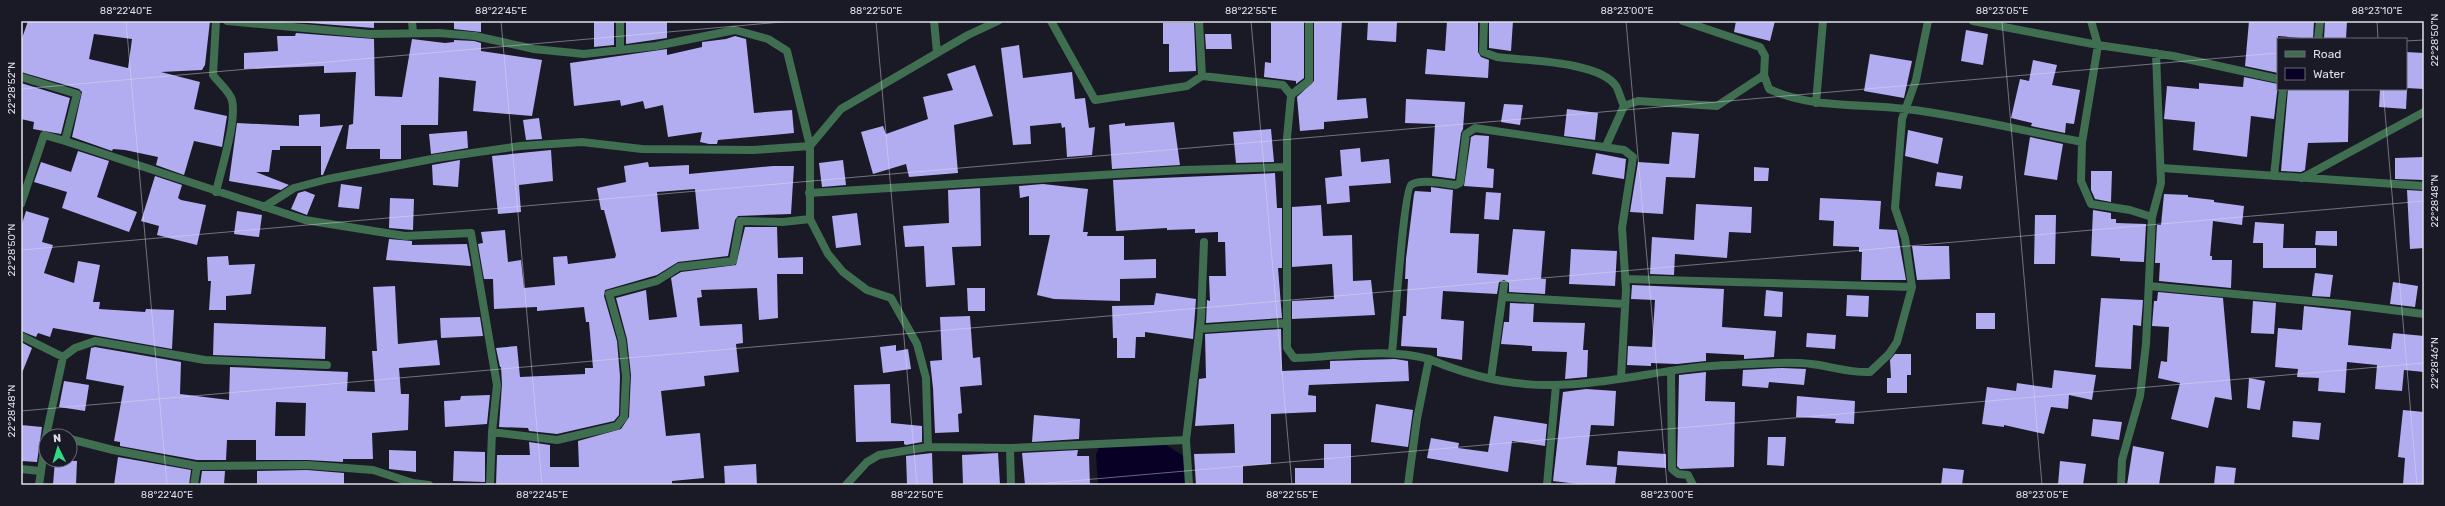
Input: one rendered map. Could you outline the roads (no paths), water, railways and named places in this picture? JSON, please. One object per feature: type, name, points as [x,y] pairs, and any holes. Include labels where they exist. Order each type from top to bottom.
[{"type":"street","points":[[216,21],[213,75],[232,99],[233,112],[216,192]]},
{"type":"street","points":[[227,21],[370,34],[413,33],[475,36],[534,49],[584,54],[656,46],[735,30],[768,40],[787,52],[810,146],[810,220],[828,254],[843,272],[867,290],[891,298],[917,344],[926,378],[928,447]]},
{"type":"street","points":[[412,21],[413,33]]},
{"type":"street","points":[[620,21],[620,50]]},
{"type":"street","points":[[934,21],[937,53]]},
{"type":"street","points":[[264,207],[294,188],[307,184],[437,158],[520,146],[582,142],[642,149],[753,150],[810,146],[841,109],[937,53],[998,21]]},
{"type":"street","points":[[1051,21],[1095,100],[1187,86],[1202,76],[1283,85],[1291,95],[1287,167],[1286,323],[1287,348],[1294,358],[1392,353],[1412,355],[1429,359],[1458,371],[1491,378],[1522,384],[1556,385],[1621,378],[1697,366],[1810,364],[1854,373],[1870,372],[1889,354],[1898,342],[1912,287],[1905,238],[1896,208],[1902,119],[1916,80],[1928,21]]},
{"type":"street","points":[[1199,21],[1202,76]]},
{"type":"street","points":[[1291,95],[1309,81],[1309,21]]},
{"type":"street","points":[[1484,21],[1483,52],[1497,57],[1586,68],[1605,76],[1616,86],[1624,106],[1606,146]]},
{"type":"street","points":[[1683,21],[1760,47],[1765,56],[1764,75],[1769,89],[1786,97],[1816,103],[1906,109],[2082,142]]},
{"type":"street","points":[[1816,103],[1823,21]]},
{"type":"street","points":[[1972,21],[2098,45],[2156,53],[2277,79]]},
{"type":"street","points":[[2091,21],[2098,45],[2082,142],[2081,182],[2091,204],[2130,210],[2152,217]]},
{"type":"street","points":[[2318,38],[2320,21]]},
{"type":"street","points":[[2121,485],[2122,460],[2140,396],[2149,317],[2152,217],[2162,183],[2156,53]]},
{"type":"street","points":[[1624,106],[1638,101],[1717,106],[1764,75]]},
{"type":"street","points":[[21,77],[77,94],[64,141]]},
{"type":"street","points":[[2274,176],[2283,90]]},
{"type":"street","points":[[2302,178],[2424,112]]},
{"type":"street","points":[[1392,353],[1409,187],[1413,184],[1422,182],[1456,185],[1460,183],[1466,134],[1475,128],[1606,146],[1624,150],[1633,157],[1622,228],[1625,304],[1621,378]]},
{"type":"street","points":[[21,204],[44,135],[305,220],[405,236],[471,232],[497,386],[492,432],[490,485]]},
{"type":"street","points":[[809,193],[1182,170],[1287,167]]},
{"type":"street","points":[[2162,168],[2424,186]]},
{"type":"street","points":[[492,432],[557,440],[617,426],[624,417],[626,376],[622,340],[609,294],[657,280],[679,267],[733,261],[740,221],[783,222],[810,220]]},
{"type":"street","points":[[1189,485],[1186,440],[1200,329],[1204,242]]},
{"type":"street","points":[[1625,279],[1912,287]]},
{"type":"street","points":[[1491,378],[1504,285]]},
{"type":"street","points":[[2149,286],[2343,304],[2424,314]]},
{"type":"street","points":[[1503,298],[1625,304]]},
{"type":"street","points":[[1200,329],[1286,323]]},
{"type":"street","points":[[21,336],[64,357]]},
{"type":"street","points":[[48,428],[64,357],[75,348],[95,341],[205,360],[327,365]]},
{"type":"street","points":[[1408,485],[1417,419],[1429,359]]},
{"type":"street","points":[[1671,371],[1672,469],[1678,474],[1688,475],[1694,485]]},
{"type":"street","points":[[1547,485],[1556,385]]},
{"type":"street","points":[[846,485],[867,462],[879,455],[928,447],[1010,448],[1186,440]]},
{"type":"street","points":[[78,441],[113,450],[197,466],[307,466],[373,470],[413,483],[429,485]]},
{"type":"street","points":[[1010,448],[1011,485]]},
{"type":"street","points":[[194,485],[197,466]]},
{"type":"street","points":[[39,485],[41,468]]},
{"type":"street","points":[[21,469],[40,471]]},
{"type":"water","points":[[1163,443],[1185,457],[1186,485],[1098,485],[1096,455],[1100,445]]}]
